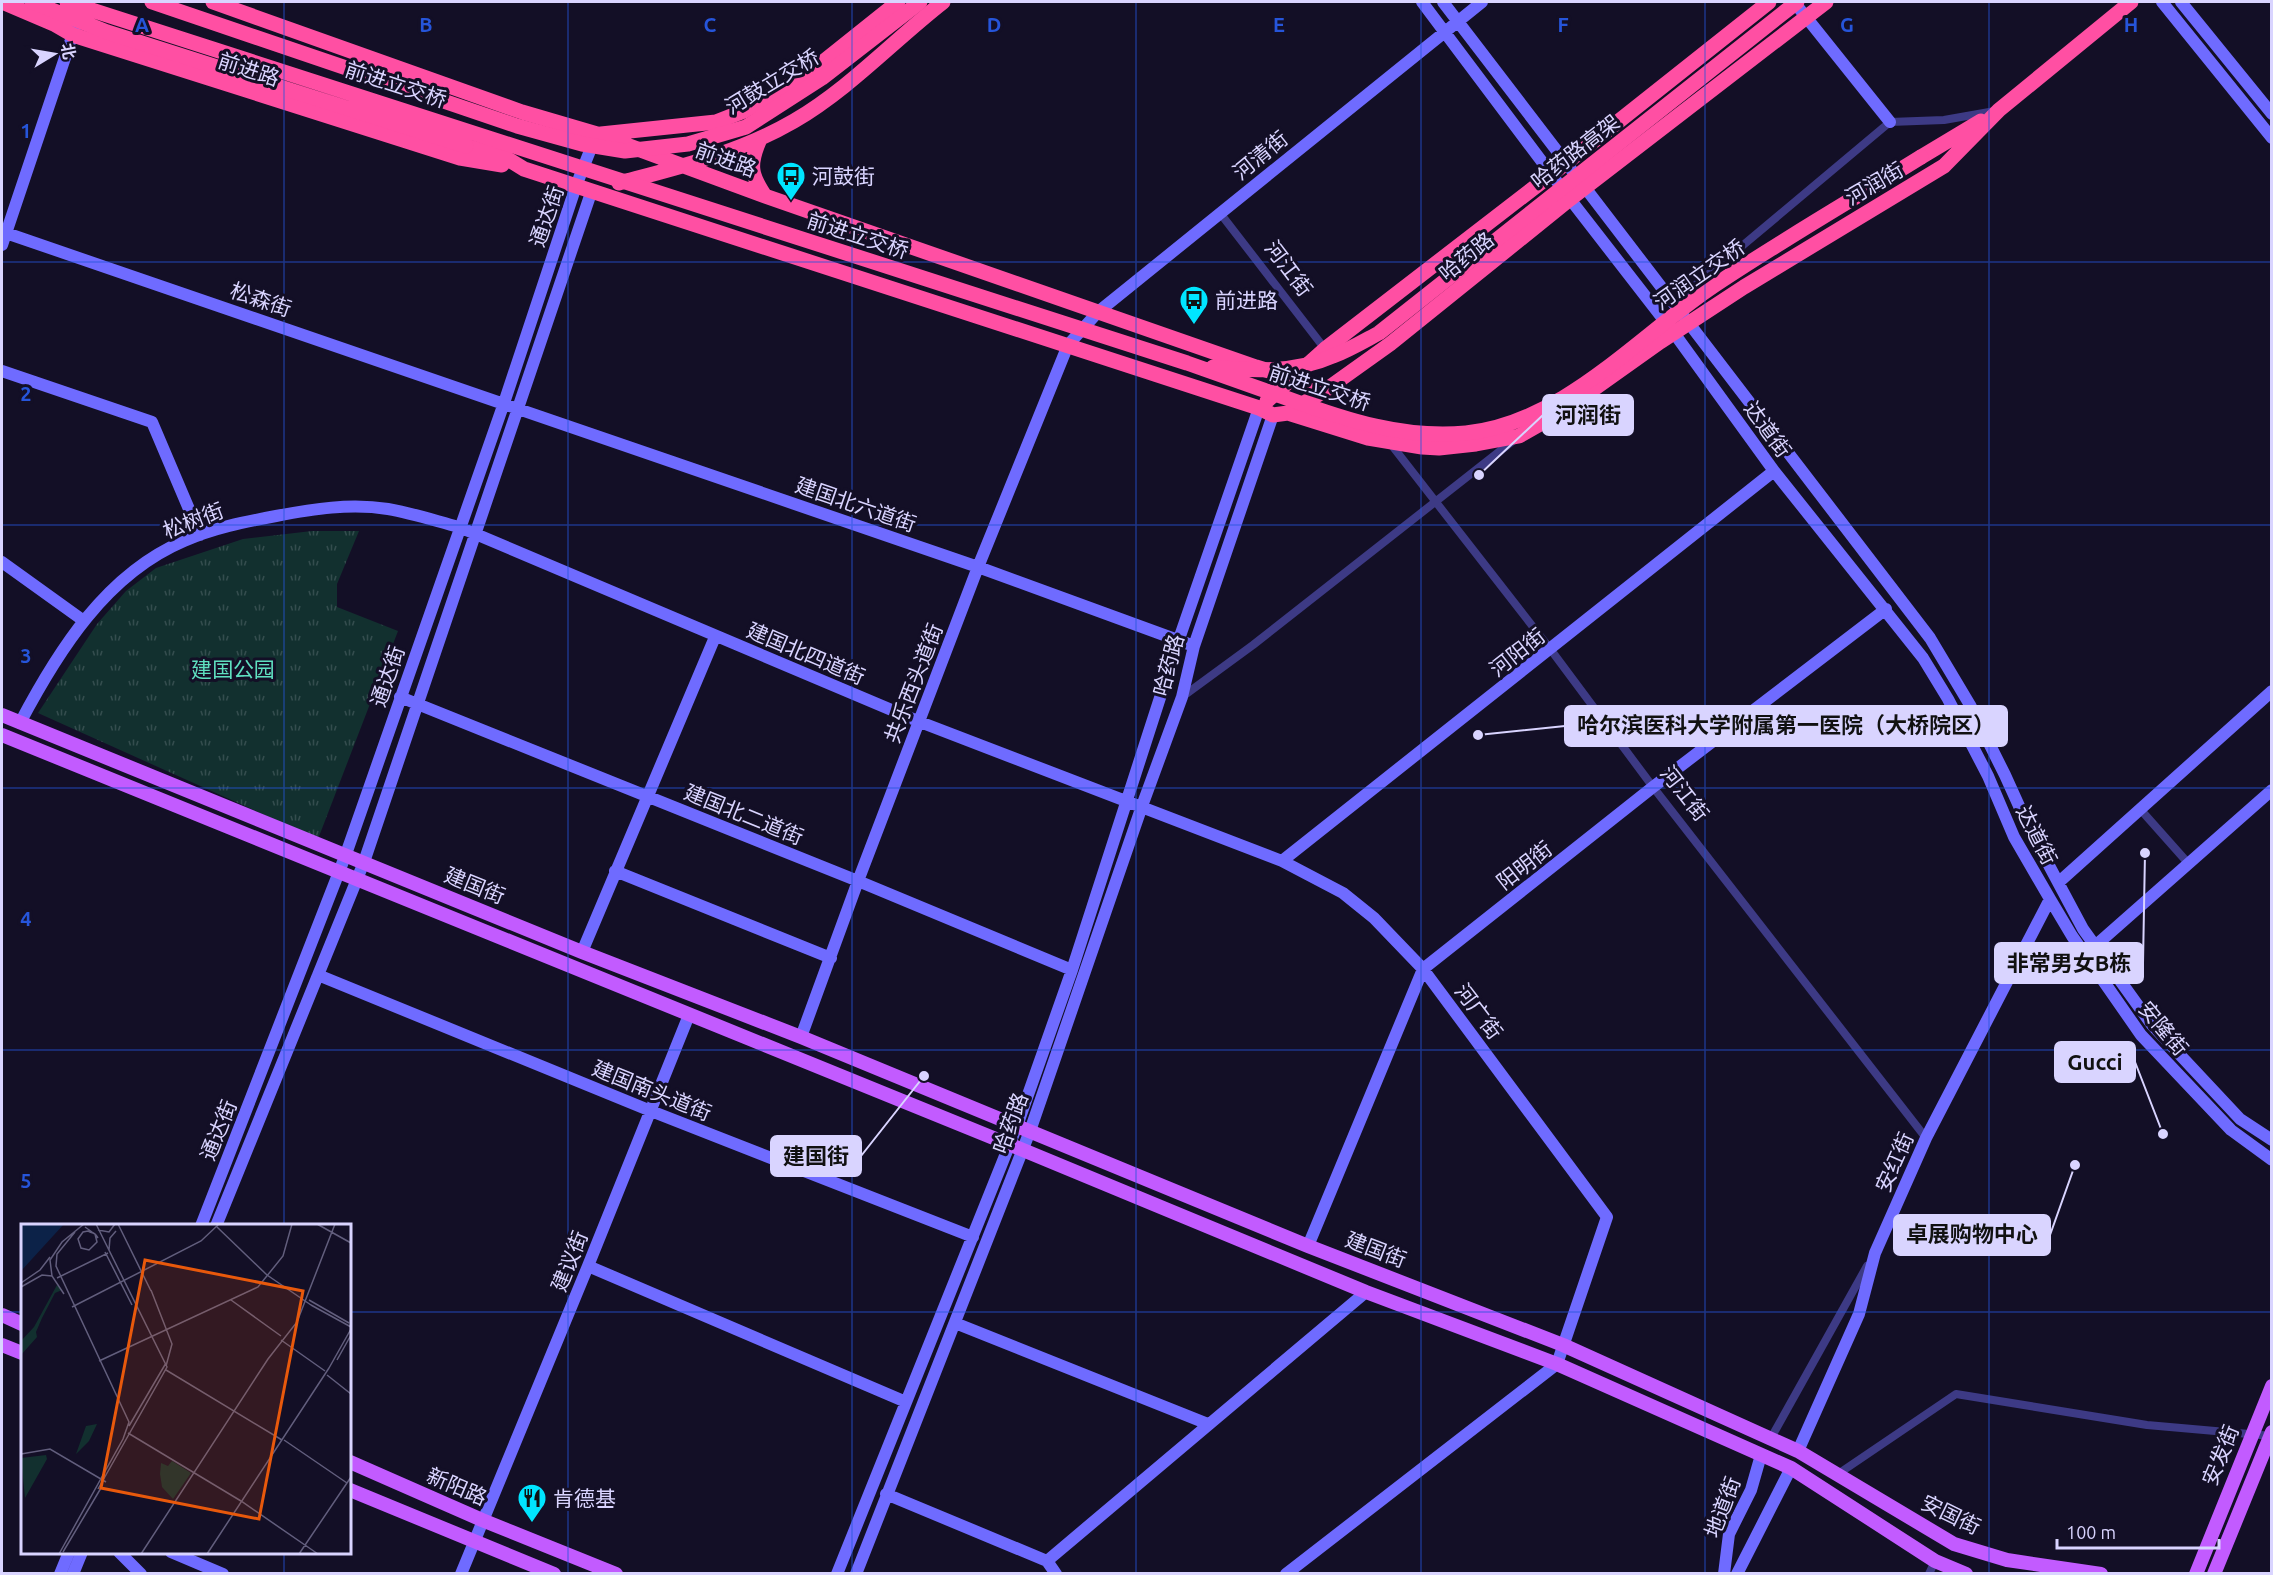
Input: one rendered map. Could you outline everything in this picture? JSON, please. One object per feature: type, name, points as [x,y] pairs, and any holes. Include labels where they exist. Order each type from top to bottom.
[{"type":"highway","name":"前进路","points":[[2,2],[54,24],[73,35],[460,158],[524,169],[592,190],[1273,412]]},
{"type":"highway","name":"前进路","points":[[32,2],[107,32],[506,158],[524,169]]},
{"type":"highway","name":"前进立交桥","points":[[67,2],[1186,363],[1368,426],[1446,434],[1482,431],[1502,425]]},
{"type":"highway","name":"前进立交桥","points":[[152,2],[516,126],[582,144],[626,151]]},
{"type":"highway","name":"前进路","points":[[213,2],[522,112],[597,134],[765,196],[1327,389]]},
{"type":"highway","points":[[597,134],[716,122],[744,111],[804,77],[898,2]]},
{"type":"highway","name":"河鼓立交桥","points":[[626,151],[688,144],[746,128],[822,78],[920,2]]},
{"type":"highway","points":[[592,190],[718,157],[795,121],[843,87],[943,2]]},
{"type":"highway","name":"哈药路","points":[[1273,412],[1294,378],[1325,350],[1769,2]]},
{"type":"highway","name":"哈药路高架","points":[[1186,363],[1247,370],[1281,370],[1331,357],[1379,333],[1796,2]]},
{"type":"highway","name":"哈药路","points":[[1273,412],[1327,389],[1390,344],[1584,188],[1826,2]]},
{"type":"highway","name":"河润街","points":[[1390,443],[1439,448],[1476,444],[1519,436],[1563,411],[1690,322],[1826,236],[1944,166],[1999,110],[2131,2]]},
{"type":"highway","name":"河润立交桥","points":[[1502,425],[1523,418],[1551,404],[1603,370],[1709,289],[1999,110]]},
{"type":"highway","points":[[760,139],[754,156],[752,172],[754,181],[765,196]]},
{"type":"highway","points":[[1273,412],[1390,443]]},
{"type":"main road","name":"建国街","points":[[2,715],[582,952],[801,1037],[1308,1246],[1563,1345],[1798,1451]]},
{"type":"main road","name":"建国街","points":[[2,735],[1366,1292],[1557,1365],[1791,1468]]},
{"type":"main road","points":[[2,1315],[21,1324]]},
{"type":"main road","points":[[2,1345],[21,1353]]},
{"type":"main road","name":"安发街","points":[[2196,1574],[2271,1386]]},
{"type":"main road","name":"安发街","points":[[2214,1574],[2271,1434]]},
{"type":"main road","name":"安国街","points":[[1798,1451],[1954,1544],[2007,1560],[2101,1574]]},
{"type":"main road","name":"新阳路","points":[[351,1462],[482,1520],[616,1574]]},
{"type":"main road","points":[[1791,1468],[1932,1567],[1962,1573]]},
{"type":"main road","points":[[351,1490],[554,1574]]},
{"type":"street","points":[[54,24],[62,2]]},
{"type":"street","points":[[4,239],[84,2]]},
{"type":"street","points":[[898,2],[920,20]]},
{"type":"street","name":"达道街","points":[[1422,2],[1674,333],[1774,471],[1923,658],[1948,699],[1988,776],[2014,837],[2050,899]]},
{"type":"street","name":"达道街","points":[[1443,2],[1930,638],[1970,705],[2005,775],[2028,828],[2059,882]]},
{"type":"street","name":"河清街","points":[[1068,345],[1098,312],[1482,2]]},
{"type":"street","points":[[1796,2],[1890,122]]},
{"type":"street","points":[[2162,2],[2271,138]]},
{"type":"street","points":[[2181,2],[2271,114]]},
{"type":"street","name":"河润街","points":[[1674,303],[1890,122],[1944,120],[1999,110]]},
{"type":"street","name":"通达街","points":[[202,1224],[346,854],[504,403],[576,186],[597,134]]},
{"type":"street","name":"通达街","points":[[217,1224],[364,862],[592,190]]},
{"type":"street","name":"河江街","points":[[1220,213],[1325,350]]},
{"type":"street","name":"松森街","points":[[4,239],[504,403]]},
{"type":"street","name":"共乐西头道街","points":[[801,1037],[978,567],[1068,345]]},
{"type":"street","points":[[2,371],[152,422],[200,535]]},
{"type":"street","name":"建国北六道街","points":[[504,403],[978,567],[1194,646]]},
{"type":"street","name":"哈药路","points":[[1023,1129],[1179,639],[1273,412]]},
{"type":"street","name":"哈药路","points":[[856,1574],[955,1323],[1016,1148],[1182,697],[1194,646],[1273,412]]},
{"type":"street","name":"河润街","points":[[1182,697],[1253,645],[1519,436]]},
{"type":"street","name":"河江街","points":[[1390,443],[1551,650],[1653,787],[1926,1138]]},
{"type":"street","name":"河阳街","points":[[1282,861],[1774,471]]},
{"type":"street","name":"松树街","points":[[20,723],[41,684],[84,621],[124,578],[159,554],[200,535],[256,519],[322,508],[346,507],[388,509],[459,527]]},
{"type":"street","name":"建国北四道街","points":[[459,527],[920,722],[1142,806]]},
{"type":"street","points":[[2,562],[84,621]]},
{"type":"street","name":"阳明街","points":[[1308,1246],[1423,969],[1653,787],[1886,609]]},
{"type":"street","points":[[582,952],[715,637]]},
{"type":"street","points":[[2050,899],[2059,882],[2271,691]]},
{"type":"street","name":"建国北二道街","points":[[400,697],[858,881],[1072,970]]},
{"type":"street","points":[[2095,945],[2271,790]]},
{"type":"street","name":"河广街","points":[[1142,806],[1282,861],[1343,893],[1374,918],[1423,969],[1606,1217],[1557,1365]]},
{"type":"street","points":[[2140,809],[2188,863]]},
{"type":"street","points":[[615,871],[831,958]]},
{"type":"street","name":"安隆街","points":[[2059,882],[2083,929],[2152,1025],[2240,1119],[2271,1140]]},
{"type":"street","name":"安隆街","points":[[2050,899],[2072,936],[2140,1035],[2231,1130],[2271,1160]]},
{"type":"street","name":"安红街","points":[[1798,1451],[1859,1314],[1875,1253],[1926,1138],[2050,899]]},
{"type":"street","name":"建国南头道街","points":[[318,975],[651,1111],[973,1237]]},
{"type":"street","name":"建议街","points":[[461,1574],[651,1111],[688,1015]]},
{"type":"street","name":"哈药路","points":[[837,1574],[973,1237],[1016,1148]]},
{"type":"street","points":[[1771,1438],[1875,1253]]},
{"type":"street","points":[[588,1266],[906,1402]]},
{"type":"street","points":[[1047,1561],[1366,1292]]},
{"type":"street","points":[[955,1323],[1208,1424]]},
{"type":"street","points":[[1286,1574],[1557,1365]]},
{"type":"street","points":[[1838,1474],[1956,1394],[2147,1425],[2250,1435],[2271,1434]]},
{"type":"street","name":"地道街","points":[[1724,1574],[1729,1534],[1751,1490],[1761,1455]]},
{"type":"street","points":[[1737,1574],[1791,1468]]},
{"type":"street","points":[[886,1494],[1047,1561],[1056,1574]]},
{"type":"street","points":[[60,1574],[68,1554]]},
{"type":"street","points":[[73,1574],[81,1554]]},
{"type":"street","points":[[126,1554],[141,1574]]},
{"type":"street","points":[[176,1554],[223,1574]]},
{"type":"green space","name":"建国公园","points":[[312,531],[359,531],[337,584],[337,607],[398,631],[318,839],[38,713],[97,624],[126,591],[156,568],[243,539]]},
{"type":"place","name":"河鼓街","points":[[791,202]]},
{"type":"place","name":"前进路","points":[[1194,326]]},
{"type":"place","name":"河润街","points":[[1479,475]]},
{"type":"place","name":"哈尔滨医科大学附属第一医院（大桥院区）","points":[[1478,735]]},
{"type":"place","name":"非常男女B栋","points":[[2145,853]]},
{"type":"place","name":"建国街","points":[[924,1076]]},
{"type":"place","name":"Gucci","points":[[2163,1134]]},
{"type":"place","name":"卓展购物中心","points":[[2075,1165]]},
{"type":"place","name":"肯德基","points":[[532,1524]]}]
